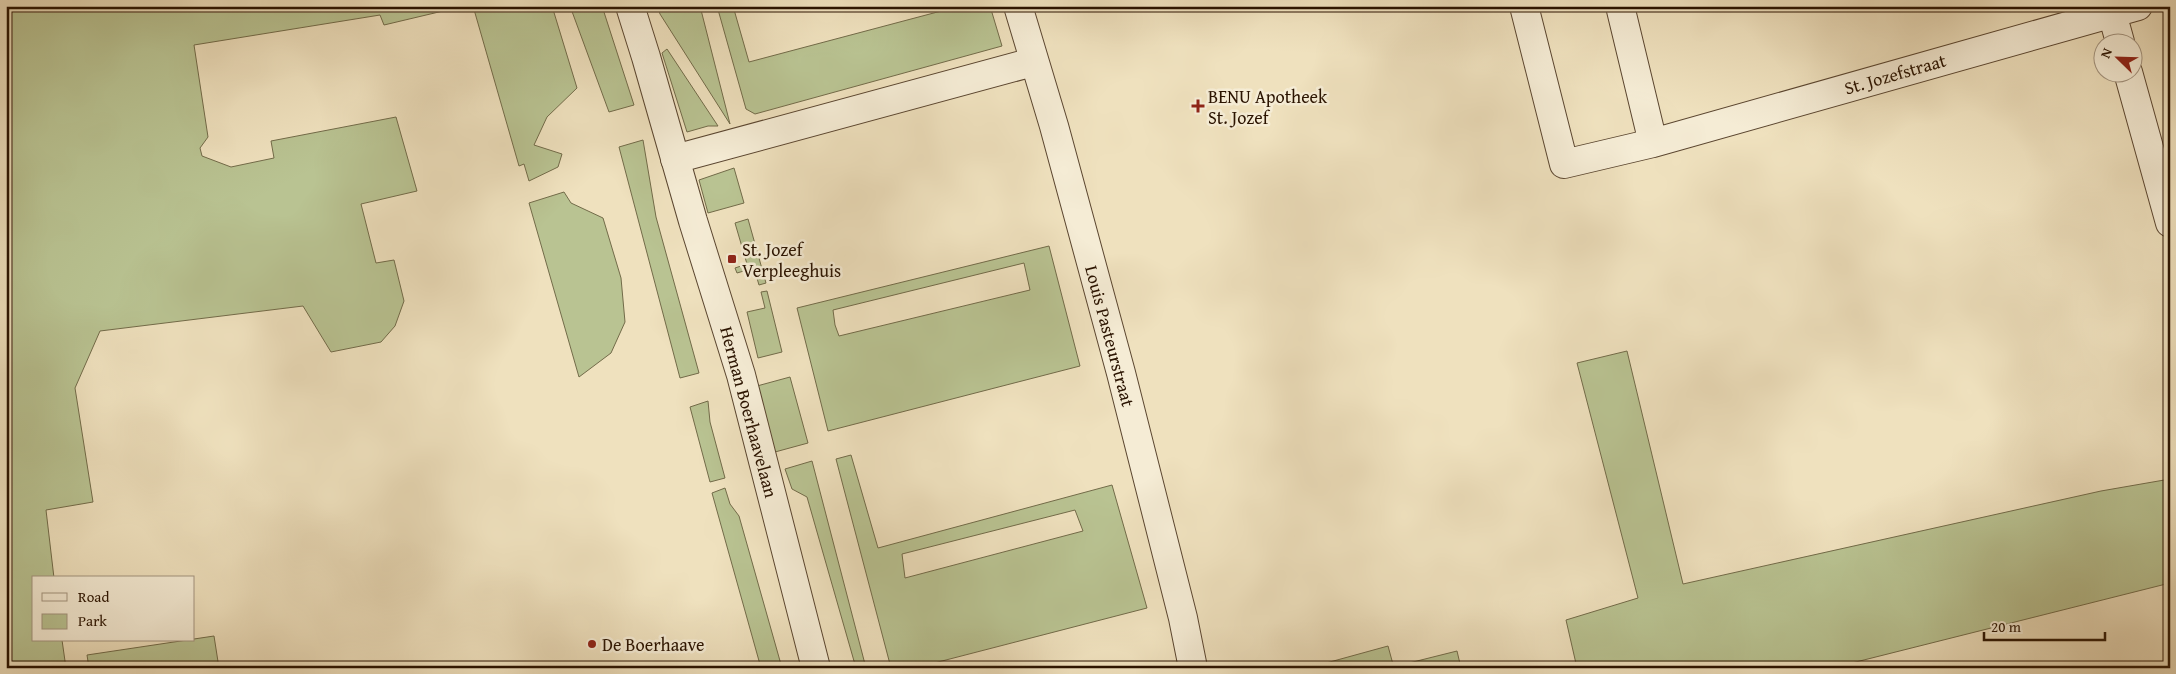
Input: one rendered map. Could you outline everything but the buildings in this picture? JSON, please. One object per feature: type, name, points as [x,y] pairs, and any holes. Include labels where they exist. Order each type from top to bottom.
[{"type":"street","name":"Herman Boerhaavelaan","points":[[630,6],[741,375],[816,668]]},
{"type":"street","name":"Louis Pasteurstraat","points":[[1018,6],[1033,62],[1054,126],[1118,363],[1183,618],[1193,668]]},
{"type":"street","name":"St. Jozefstraat","points":[[1524,6],[1564,164],[1653,143],[2138,6]]},
{"type":"street","points":[[1620,6],[1653,143]]},
{"type":"street","points":[[2112,13],[2117,32]]},
{"type":"street","points":[[675,159],[1033,62]]},
{"type":"street","points":[[2131,82],[2170,223]]},
{"type":"green space","points":[[6,6],[464,6],[384,25],[380,15],[194,45],[208,137],[200,148],[202,156],[231,167],[274,158],[271,141],[396,117],[417,191],[361,204],[376,263],[394,260],[404,301],[395,326],[381,342],[331,352],[303,306],[100,331],[75,388],[93,502],[46,510],[54,576],[32,576],[32,642],[62,642],[66,668],[6,668]]},
{"type":"green space","points":[[473,6],[552,6],[577,88],[547,117],[534,145],[562,154],[558,167],[529,181],[524,164],[519,166]]},
{"type":"green space","points":[[570,6],[602,6],[634,105],[609,112]]},
{"type":"green space","points":[[657,6],[700,6],[730,124],[660,14]]},
{"type":"green space","points":[[717,6],[733,6],[749,62],[960,6],[990,6],[1002,46],[755,114],[746,109]]},
{"type":"green space","points":[[667,49],[718,126],[708,126],[687,132],[662,53]]},
{"type":"green space","points":[[643,140],[656,217],[699,373],[680,378],[619,147]]},
{"type":"green space","points":[[734,168],[744,203],[708,213],[699,180]]},
{"type":"green space","points":[[564,192],[571,203],[603,218],[621,278],[625,322],[611,353],[579,377],[529,203]]},
{"type":"green space","points":[[748,219],[766,283],[759,285],[754,268],[737,273],[735,268],[747,264],[735,223]]},
{"type":"green space","points":[[1049,246],[1080,366],[828,431],[797,308]],"holes":[[[1024,263],[1030,290],[839,336],[835,325],[833,310]]]},
{"type":"green space","points":[[767,291],[782,352],[758,358],[747,312],[765,308],[761,292]]},
{"type":"green space","points":[[1627,351],[1683,584],[2101,491],[2170,479],[2170,583],[1832,668],[1577,668],[1566,620],[1638,598],[1577,363]]},
{"type":"green space","points":[[790,377],[808,443],[775,452],[757,386]]},
{"type":"green space","points":[[708,401],[710,422],[725,478],[710,482],[690,407]]},
{"type":"green space","points":[[851,455],[878,548],[1112,485],[1147,608],[915,668],[891,668],[836,459]],"holes":[[[1075,510],[1083,531],[905,578],[902,554]]]},
{"type":"green space","points":[[812,461],[866,668],[856,668],[807,497],[792,489],[785,469]]},
{"type":"green space","points":[[725,488],[730,504],[739,516],[782,668],[761,668],[712,493]]},
{"type":"green space","points":[[214,636],[219,668],[89,668],[87,655],[174,642],[195,642],[195,639]]},
{"type":"green space","points":[[1388,646],[1394,668],[1308,668]]},
{"type":"green space","points":[[1457,651],[1461,668],[1406,668],[1405,664]]},
{"type":"place","name":"BENU Apotheek St. Jozef","points":[[1198,106]]},
{"type":"place","name":"St. Jozef Verpleeghuis","points":[[732,259]]},
{"type":"place","name":"De Boerhaave","points":[[592,644]]}]
